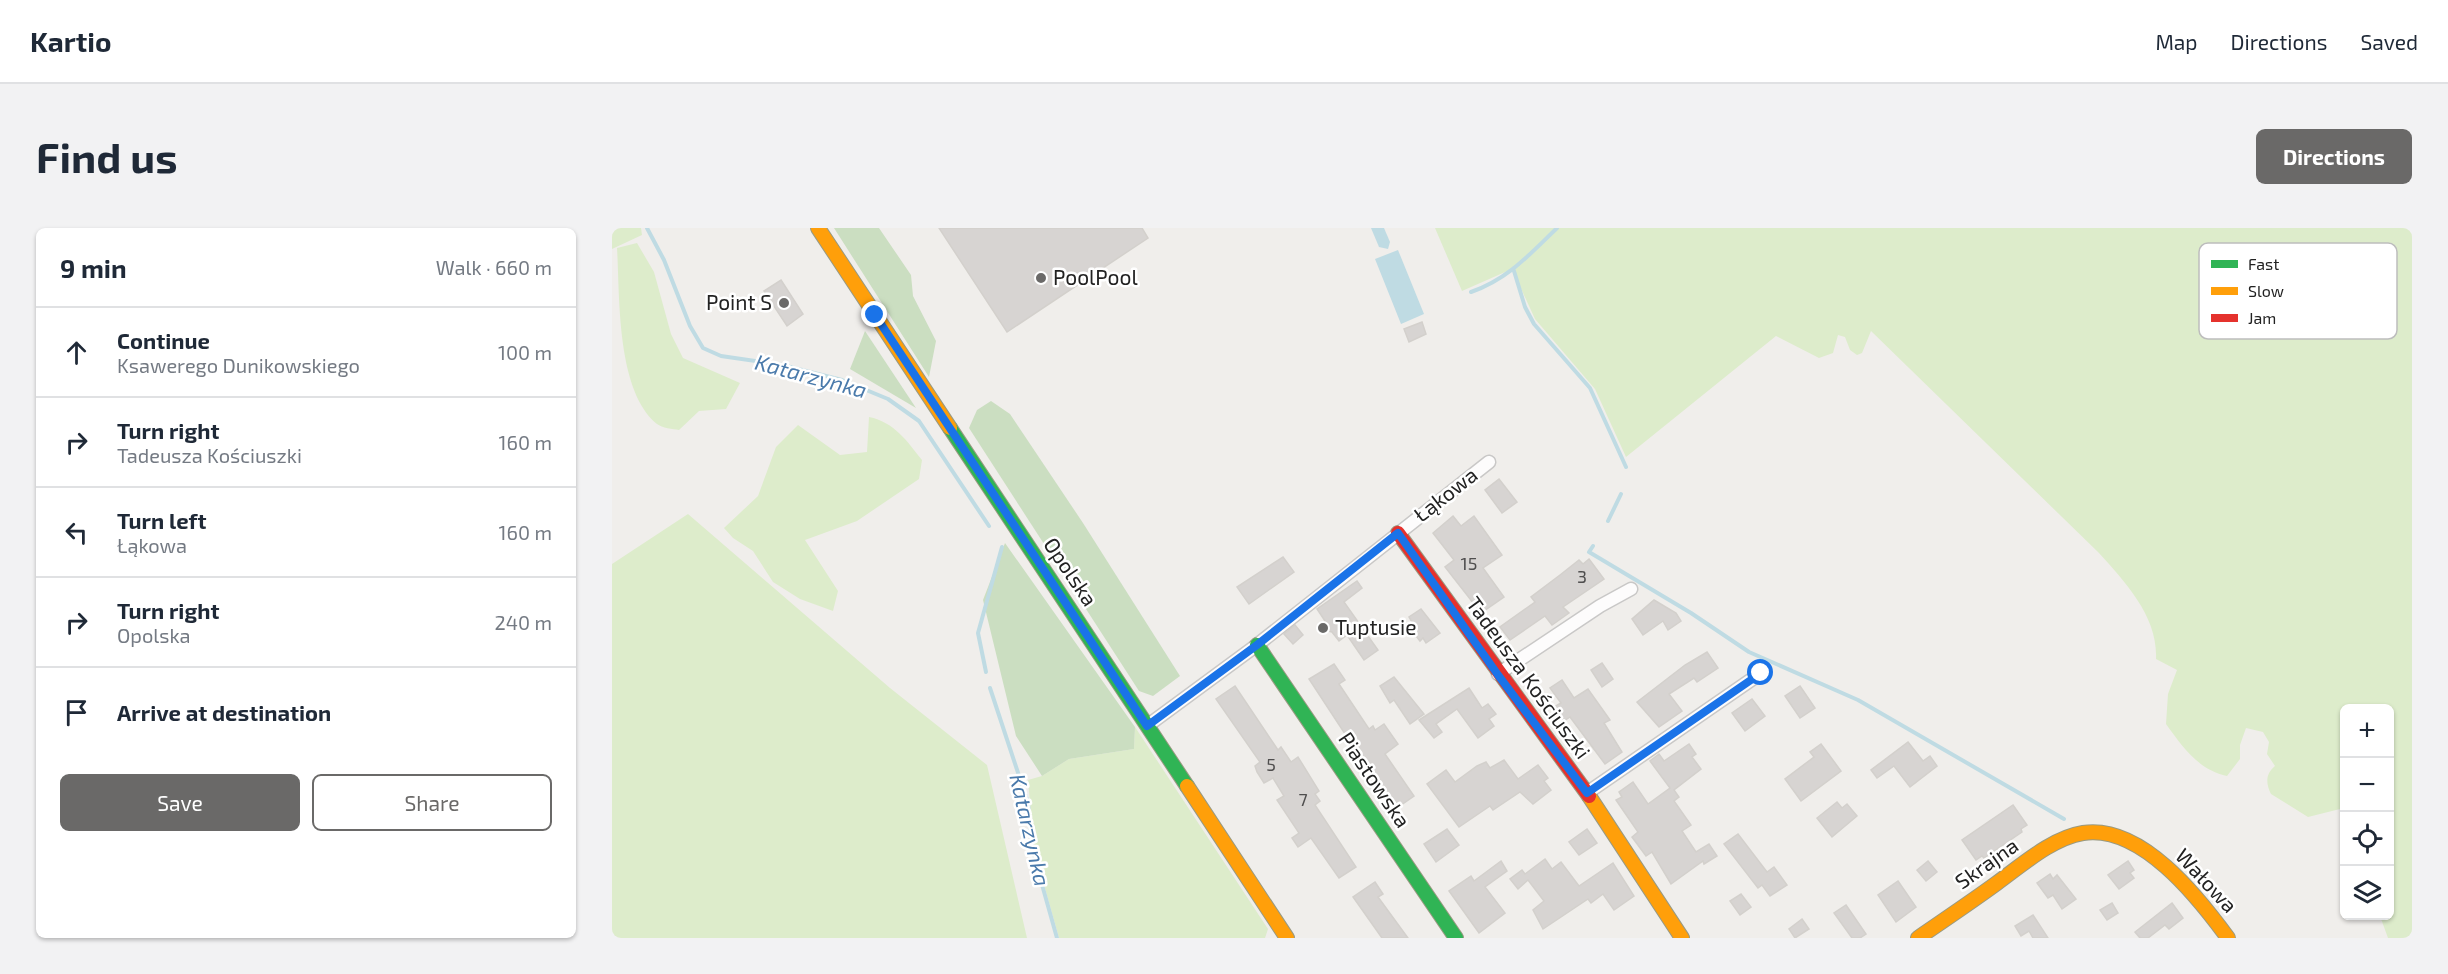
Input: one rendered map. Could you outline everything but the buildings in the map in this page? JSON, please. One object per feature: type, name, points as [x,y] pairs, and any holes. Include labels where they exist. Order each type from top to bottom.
[{"type":"street","name":"Opolska","points":[[818,228],[1287,938]]},
{"type":"street","name":"Łąkowa","points":[[1147,726],[1257,645],[1490,462]]},
{"type":"street","name":"Tadeusza Kościuszki","points":[[1398,533],[1498,675],[1587,793],[1682,938]]},
{"type":"street","points":[[1498,675],[1600,606],[1631,589]]},
{"type":"street","name":"Piastowska","points":[[1257,645],[1456,938]]},
{"type":"street","points":[[1587,793],[1761,673]]},
{"type":"street","name":"Wałowa","points":[[2084,833],[2103,832],[2149,853],[2196,897],[2228,938]]},
{"type":"street","name":"Skrajna","points":[[1918,938],[1933,934],[2052,845],[2084,833]]},
{"type":"green space","points":[[612,228],[641,228],[642,235],[612,249]]},
{"type":"green space","points":[[834,228],[879,228],[911,275],[913,296],[936,341],[929,377]]},
{"type":"green space","points":[[1435,228],[2412,228],[2412,938],[2388,938],[2381,920],[2394,920],[2394,704],[2340,704],[2340,809],[2308,817],[2271,794],[2267,779],[2269,772],[2275,766],[2267,754],[2269,742],[2263,732],[2246,728],[2240,745],[2240,759],[2227,776],[2217,773],[2199,763],[2166,724],[2168,694],[2177,670],[2156,659],[2152,629],[2146,615],[2120,576],[1871,331],[1862,353],[1857,355],[1850,350],[1845,337],[1838,335],[1833,353],[1819,358],[1776,336],[1626,457],[1595,389],[1535,319],[1512,269],[1462,291]]},
{"type":"green space","points":[[637,243],[654,272],[671,334],[683,358],[740,383],[726,409],[699,411],[679,430],[657,424],[644,409],[634,389],[627,366],[620,316],[617,248]]},
{"type":"green space","points":[[865,331],[916,408],[850,369]]},
{"type":"green space","points":[[991,401],[1010,414],[1083,523],[1180,676],[1153,696],[1139,691],[969,428],[977,410]]},
{"type":"green space","points":[[869,417],[886,423],[911,446],[922,460],[919,479],[857,521],[805,540],[838,591],[833,611],[800,599],[773,582],[753,551],[733,538],[724,528],[758,496],[776,447],[798,425],[840,455],[867,452]]},
{"type":"green space","points":[[688,514],[890,688],[987,765],[1027,938],[612,938],[612,564]]},
{"type":"green space","points":[[1005,543],[1135,727],[1134,749],[1069,759],[1042,776],[1016,736],[983,600]]},
{"type":"green space","points":[[1135,727],[1268,929],[1265,938],[1059,938],[1034,849],[1028,780],[1042,776],[1069,759],[1134,749]]},
{"type":"water","points":[[1371,228],[1384,228],[1390,242],[1388,249],[1379,247]]},
{"type":"water","points":[[1398,250],[1424,314],[1401,324],[1375,259]]},
{"type":"waterway","name":"Katarzynka","points":[[647,228],[664,260],[690,326],[703,348],[721,356],[782,365],[842,380],[888,399],[919,421],[989,526]]},
{"type":"waterway","points":[[1471,292],[1507,273],[1557,228]]},
{"type":"waterway","points":[[1514,271],[1525,307],[1534,324],[1590,388],[1626,467]]},
{"type":"waterway","points":[[1608,521],[1621,494]]},
{"type":"waterway","points":[[1593,546],[1589,552],[1691,613],[1749,652],[1858,700],[2064,819]]},
{"type":"waterway","name":"Katarzynka","points":[[986,672],[978,633],[1002,547]]},
{"type":"waterway","name":"Katarzynka","points":[[990,688],[1028,803],[1032,849],[1057,938]]},
{"type":"traffic: fast","points":[[950,428],[1187,786]]},
{"type":"traffic: fast","points":[[1257,645],[1456,938]]},
{"type":"traffic: slow","points":[[818,228],[950,428]]},
{"type":"traffic: slow","points":[[1187,786],[1287,938]]},
{"type":"traffic: slow","points":[[1589,796],[1682,938]]},
{"type":"traffic: slow","points":[[1918,938],[2038,853],[2060,840],[2083,833],[2105,833],[2126,840],[2146,851],[2184,884],[2228,938]]},
{"type":"traffic: jam","points":[[1398,533],[1589,796]]},
{"type":"place","name":"PoolPool","points":[[1041,278]]},
{"type":"place","name":"Point S","points":[[784,303]]},
{"type":"place","name":"Tuptusie","points":[[1323,628]]},
{"type":"route","points":[[875,315],[1147,726],[1257,645],[1398,533],[1498,675],[1587,793],[1761,673]]}]
